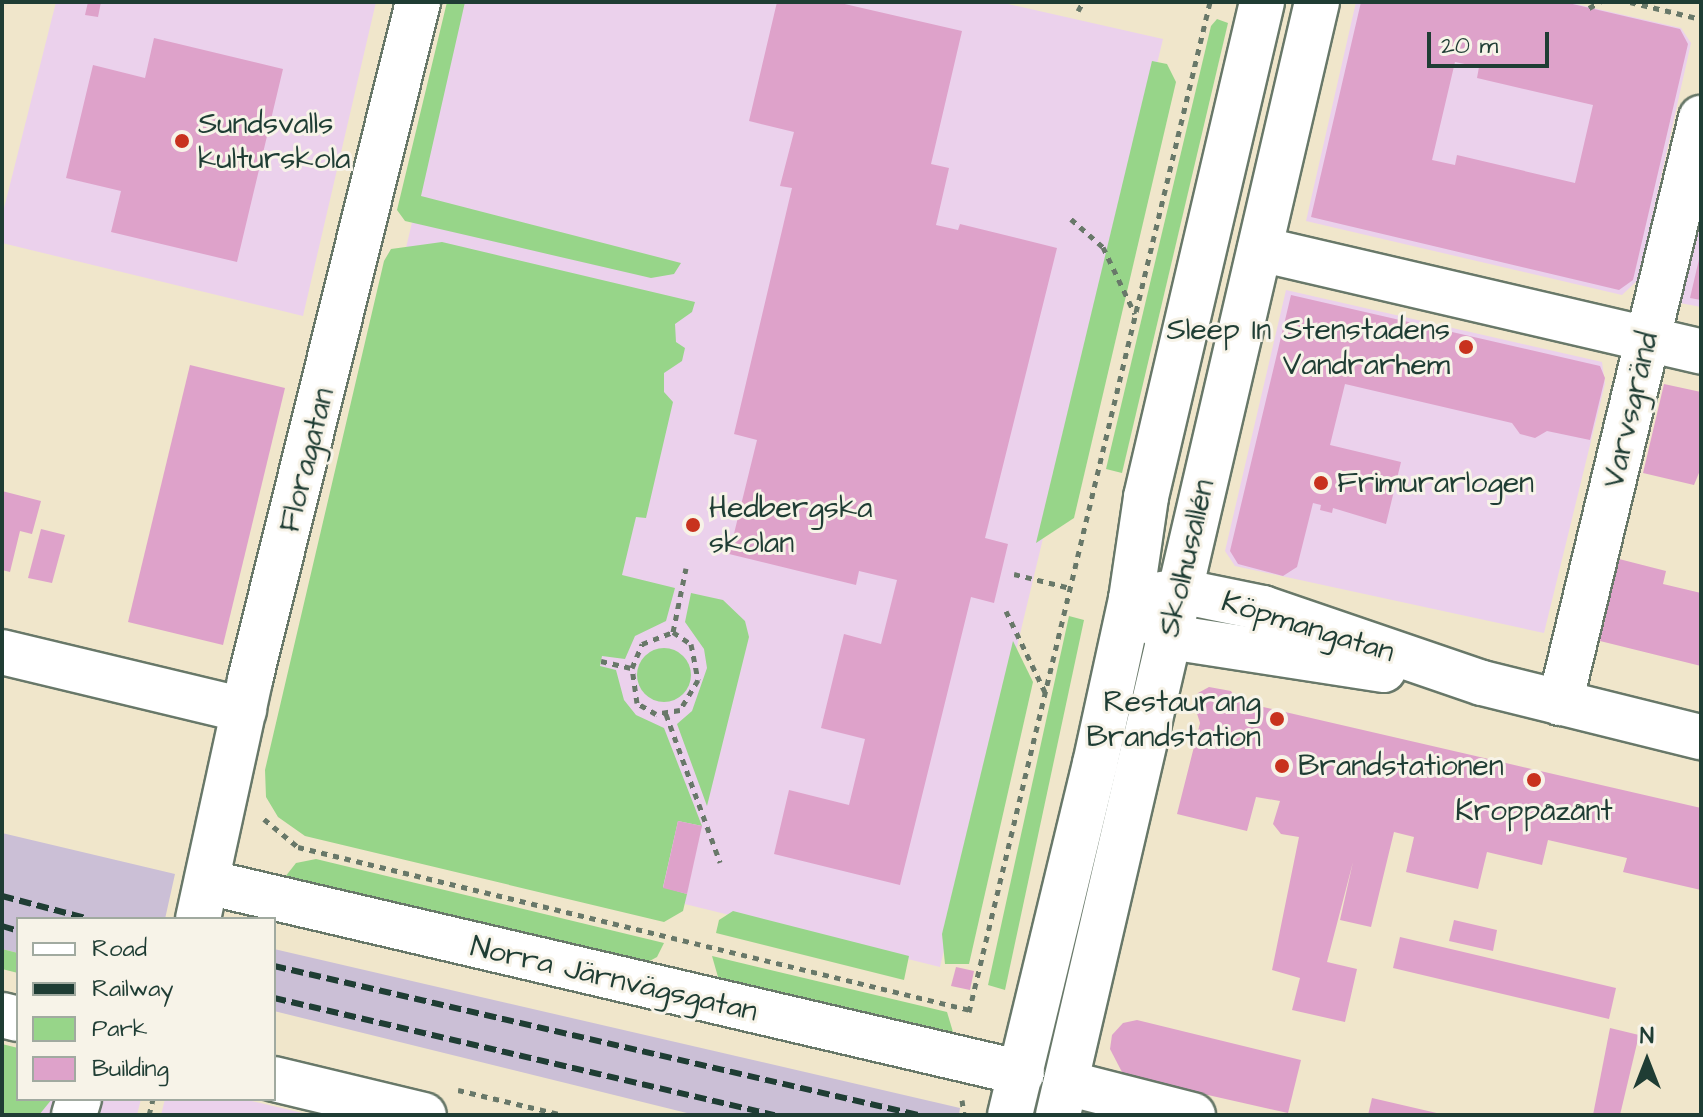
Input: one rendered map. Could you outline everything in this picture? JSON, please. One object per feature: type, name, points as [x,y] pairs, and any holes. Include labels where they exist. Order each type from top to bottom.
[{"type":"street","name":"Floragatan","points":[[202,901],[244,710],[418,2]]},
{"type":"street","name":"Skolhusallén","points":[[1010,1115],[1131,599],[1146,497],[1262,2]]},
{"type":"street","name":"Skolhusallén","points":[[1062,1099],[1317,2]]},
{"type":"street","name":"Varvsgränd","points":[[1560,703],[1701,118]]},
{"type":"street","points":[[1260,249],[1701,352]]},
{"type":"street","name":"Köpmangatan","points":[[1131,599],[1180,591],[1263,608],[1482,683],[1701,737]]},
{"type":"street","points":[[1131,599],[1170,637]]},
{"type":"street","name":"Köpmangatan","points":[[1170,637],[1482,683]]},
{"type":"street","points":[[2,652],[244,710]]},
{"type":"street","name":"Norra Järnvägsgatan","points":[[202,901],[1022,1073]]},
{"type":"street","points":[[276,1079],[424,1115]]},
{"type":"street","points":[[1062,1099],[1193,1115]]},
{"type":"path","points":[[1078,11],[1083,2]]},
{"type":"path","points":[[964,1115],[958,1060],[1210,2]]},
{"type":"path","points":[[1589,8],[1600,2]]},
{"type":"path","points":[[1630,2],[1701,19]]},
{"type":"path","points":[[1071,219],[1103,247],[1135,315]]},
{"type":"path","points":[[673,632],[686,568]]},
{"type":"path","points":[[1014,574],[1070,588]]},
{"type":"path","points":[[1006,611],[1045,693]]},
{"type":"path","points":[[673,632],[642,644],[632,668],[637,703],[666,714],[720,862]]},
{"type":"path","points":[[666,714],[689,701],[698,680],[691,644],[673,632]]},
{"type":"path","points":[[601,661],[632,668]]},
{"type":"path","points":[[260,816],[298,847],[970,1010]]},
{"type":"shaded area","name":"Sundsvalls kulturskola","points":[[56,2],[376,2],[303,316],[2,243],[2,216]]},
{"type":"shaded area","name":"Hedbergska skolan","points":[[464,2],[999,2],[1163,39],[940,967],[275,803]]},
{"type":"shaded area","points":[[1356,2],[1567,2],[1681,28],[1691,43],[1638,280],[1622,295],[1306,221]]},
{"type":"shaded area","points":[[1701,222],[1701,307],[1680,303]]},
{"type":"shaded area","points":[[1286,290],[1602,362],[1605,384],[1544,633],[1235,566],[1225,551]]},
{"type":"shaded area","points":[[2,833],[175,874],[165,917],[16,917],[16,952],[2,949]]},
{"type":"shaded area","points":[[276,949],[960,1108],[959,1115],[695,1115],[276,1011]]},
{"type":"shaded area","points":[[16,1101],[140,1101],[137,1115],[2,1115]]},
{"type":"shaded area","points":[[164,1101],[252,1101],[311,1115],[161,1115]]},
{"type":"green space","points":[[447,2],[465,2],[421,196],[681,263],[674,274],[651,278],[405,221],[397,210]]},
{"type":"green space","points":[[1217,19],[1228,23],[1122,473],[1106,469],[1211,26]]},
{"type":"green space","points":[[1152,61],[1167,64],[1176,82],[1074,518],[1036,543]]},
{"type":"green space","points":[[442,242],[695,302],[692,312],[675,324],[676,342],[685,348],[682,361],[664,373],[664,392],[673,402],[646,518],[636,517],[622,575],[675,588],[666,621],[635,636],[625,659],[602,656],[600,666],[616,670],[624,700],[636,715],[664,728],[702,826],[678,821],[663,887],[687,894],[683,911],[664,922],[305,836],[278,817],[266,797],[265,770],[384,261],[391,249]]},
{"type":"green space","points":[[691,593],[723,600],[745,621],[749,637],[707,806],[677,724],[692,711],[707,668],[704,649],[685,622]]},
{"type":"green space","points":[[1069,616],[1084,620],[1005,990],[988,985]]},
{"type":"green space","points":[[1013,641],[1033,682],[969,964],[945,964],[942,934]]},
{"type":"green space","points":[[664,648],[683,656],[691,675],[683,694],[664,702],[645,694],[637,675],[645,656]]},
{"type":"green space","points":[[316,859],[664,943],[657,957],[644,964],[285,877],[296,863]]},
{"type":"green space","points":[[733,911],[909,956],[904,980],[716,933],[719,920]]},
{"type":"green space","points":[[2,949],[16,952],[16,972],[2,969]]},
{"type":"green space","points":[[712,956],[947,1012],[953,1032],[718,977]]},
{"type":"green space","points":[[2,1044],[16,1048],[16,1101],[50,1101],[39,1115],[2,1115]]},
{"type":"building","points":[[88,2],[101,2],[98,17],[85,15]]},
{"type":"building","name":"Hedbergska skolan","points":[[777,2],[836,2],[962,31],[931,164],[949,168],[936,225],[958,230],[960,224],[1057,248],[985,538],[1008,544],[994,603],[971,597],[900,885],[774,854],[789,790],[849,805],[865,739],[821,728],[844,634],[881,644],[897,580],[859,571],[856,585],[729,554],[757,440],[734,434],[792,188],[780,186],[794,132],[749,121]]},
{"type":"building","points":[[1361,2],[1564,2],[1680,29],[1688,44],[1633,280],[1619,290],[1311,217]],"holes":[[[1455,62],[1479,67],[1477,78],[1593,105],[1575,183],[1457,155],[1455,165],[1432,160]]]},
{"type":"building","points":[[154,38],[283,69],[237,262],[111,232],[121,191],[66,178],[93,65],[145,78]]},
{"type":"building","points":[[1701,256],[1701,300],[1690,298]]},
{"type":"building","points":[[1291,295],[1600,366],[1605,378],[1590,440],[1547,431],[1535,438],[1520,434],[1512,423],[1345,384],[1330,445],[1401,462],[1386,524],[1333,508],[1332,513],[1320,510],[1321,505],[1313,503],[1297,567],[1283,576],[1238,564],[1230,551]]},
{"type":"building","points":[[190,365],[285,388],[223,645],[128,622]]},
{"type":"building","points":[[1664,384],[1701,392],[1701,468],[1694,485],[1643,473]]},
{"type":"building","points":[[2,491],[41,501],[32,534],[20,531],[10,572],[2,570]]},
{"type":"building","points":[[41,529],[65,535],[52,583],[28,578]]},
{"type":"building","points":[[1619,559],[1666,571],[1663,584],[1701,593],[1701,666],[1600,641]]},
{"type":"building","points":[[1209,687],[1231,691],[1237,701],[1701,808],[1701,890],[1623,872],[1627,858],[1548,840],[1542,865],[1487,852],[1478,889],[1406,872],[1414,837],[1394,832],[1371,927],[1340,920],[1353,862],[1327,962],[1357,969],[1345,1022],[1292,1010],[1300,978],[1272,970],[1299,837],[1281,834],[1273,824],[1280,801],[1256,797],[1247,831],[1177,814],[1200,723],[1194,704],[1198,693]]},
{"type":"building","points":[[678,821],[702,826],[687,894],[663,888]]},
{"type":"building","points":[[1454,920],[1497,930],[1493,951],[1449,941]]},
{"type":"building","points":[[1400,937],[1616,988],[1609,1019],[1393,968]]},
{"type":"building","points":[[956,967],[974,971],[970,990],[951,986]]},
{"type":"building","points":[[1137,1020],[1301,1060],[1288,1113],[1124,1076],[1110,1049],[1112,1035],[1123,1023]]},
{"type":"building","points":[[1610,1028],[1639,1035],[1620,1115],[1593,1115]]},
{"type":"building","points":[[1372,1098],[1441,1114],[1441,1115],[1368,1115]]},
{"type":"railway","points":[[2,896],[81,917]]},
{"type":"railway","points":[[2,926],[16,930]]},
{"type":"railway","points":[[276,966],[918,1115]]},
{"type":"railway","points":[[276,998],[774,1115]]},
{"type":"place","name":"Sundsvalls kulturskola","points":[[182,141]]},
{"type":"place","name":"Sleep In Stenstadens Vandrarhem","points":[[1466,347]]},
{"type":"place","name":"Frimurarlogen","points":[[1321,483]]},
{"type":"place","name":"Hedbergska skolan","points":[[693,525]]},
{"type":"place","name":"Restaurang Brandstation","points":[[1277,719]]},
{"type":"place","name":"Brandstationen","points":[[1282,766]]},
{"type":"place","name":"Kroppåzånt","points":[[1534,780]]}]
